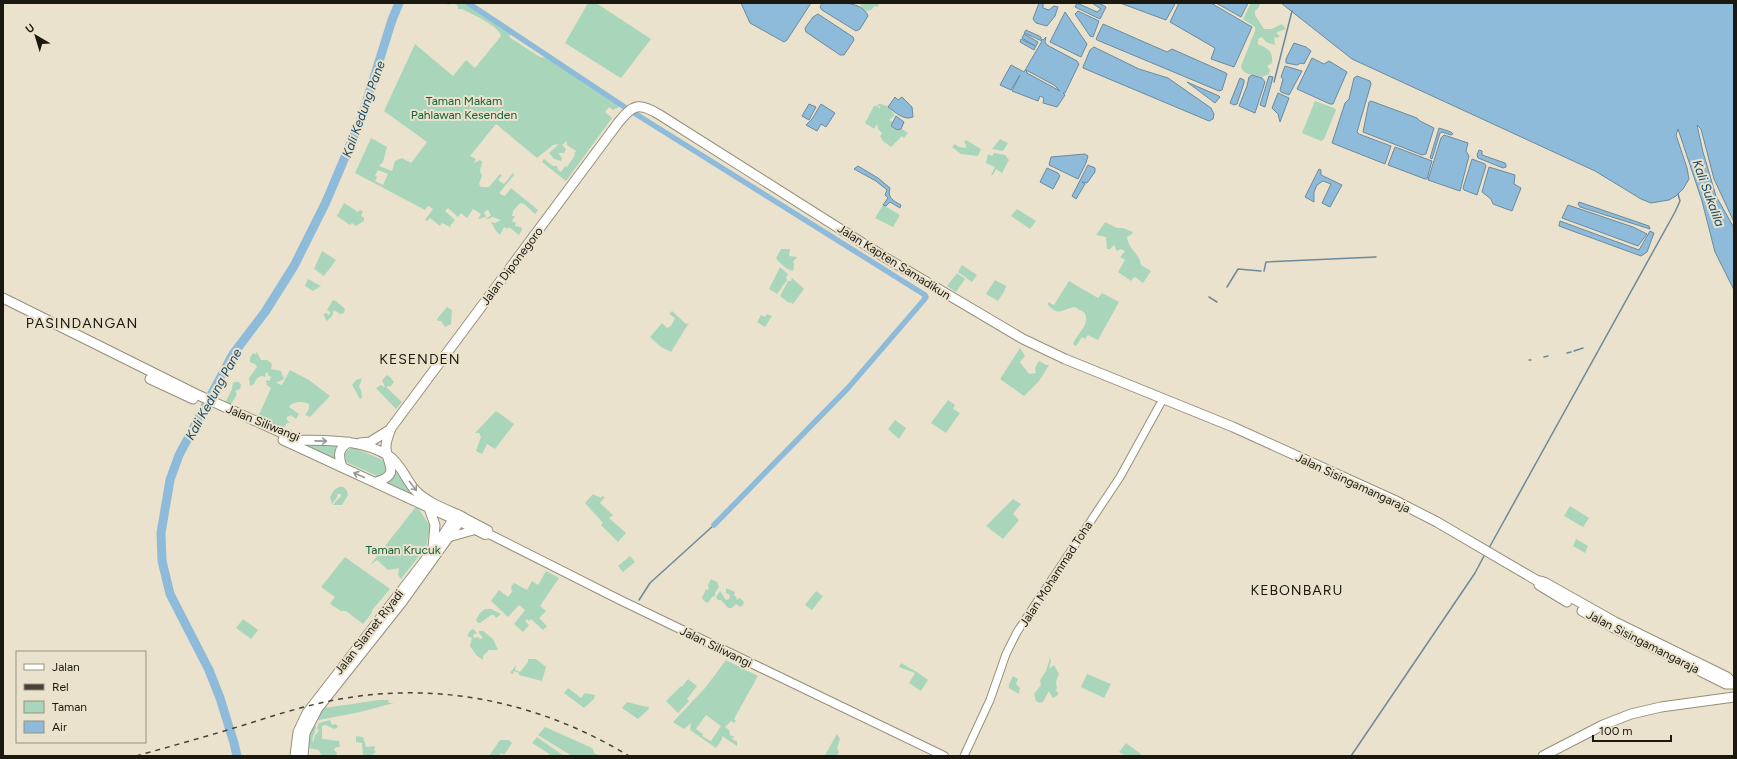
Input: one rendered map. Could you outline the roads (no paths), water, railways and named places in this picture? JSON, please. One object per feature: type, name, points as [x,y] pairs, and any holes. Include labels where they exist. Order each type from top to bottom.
[{"type":"main road","name":"Jalan Kapten Samadikun","points":[[632,109],[648,108],[886,258],[1023,340],[1163,399]]},
{"type":"main road","name":"Jalan Diponegoro","points":[[391,428],[584,168],[632,109]]},
{"type":"main road","points":[[3,298],[147,374],[219,408]]},
{"type":"main road","points":[[3,304],[120,360]]},
{"type":"main road","name":"Jalan Sisingamangaraja","points":[[1163,399],[1233,427],[1394,500],[1437,522],[1536,580],[1544,582],[1615,622],[1726,677],[1734,684]]},
{"type":"main road","name":"Jalan Siliwangi","points":[[219,408],[296,439],[360,443],[388,456],[397,464],[416,491],[475,530],[485,535],[489,534],[625,603],[944,756]]},
{"type":"main road","name":"Jalan Siliwangi","points":[[219,408],[429,508],[488,530],[489,534]]},
{"type":"main road","points":[[360,443],[370,442],[377,439],[391,428]]},
{"type":"main road","points":[[376,482],[386,478],[391,471],[391,465],[386,448],[387,438],[391,428]]},
{"type":"main road","points":[[342,467],[339,451],[349,442]]},
{"type":"main road","points":[[429,508],[435,525],[433,550]]},
{"type":"main road","name":"Jalan Slamet Riyadi","points":[[303,756],[305,733],[318,708],[450,537],[459,518]]},
{"type":"main road","name":"Jalan Slamet Riyadi","points":[[295,756],[298,732],[307,713],[459,518]]},
{"type":"main road","points":[[450,537],[475,530]]},
{"type":"main road","points":[[1543,756],[1603,726],[1631,714],[1662,707],[1734,697]]},
{"type":"street","name":"Jalan Mohammad Toha","points":[[964,756],[990,700],[1006,654],[1017,632],[1123,471],[1163,399]]},
{"type":"water","points":[[741,3],[811,3],[787,40],[784,42],[750,23]]},
{"type":"water","points":[[822,3],[854,5],[860,7],[868,16],[860,29],[856,31],[822,10],[820,7]]},
{"type":"water","points":[[1039,3],[1043,3],[1043,8],[1049,10],[1054,6],[1058,7],[1055,16],[1047,26],[1036,23],[1033,19]]},
{"type":"water","points":[[1077,3],[1097,12],[1101,9],[1092,3],[1099,3],[1106,7],[1100,19],[1075,7]]},
{"type":"water","points":[[1120,3],[1174,3],[1175,4],[1166,20]]},
{"type":"water","points":[[1179,3],[1211,3],[1252,27],[1234,67],[1211,59],[1215,48],[1170,22]]},
{"type":"water","points":[[1216,3],[1248,3],[1241,17]]},
{"type":"water","name":"Kali Sukalila","points":[[1281,3],[1734,3],[1734,222],[1714,179],[1701,129],[1697,125],[1716,196],[1734,228],[1734,290],[1715,252],[1702,201],[1678,129],[1676,135],[1689,179],[1683,189],[1676,196],[1669,200],[1651,203],[1641,199],[1595,171],[1352,59]]},
{"type":"water","points":[[1078,11],[1099,21],[1093,37],[1090,36],[1075,14]]},
{"type":"water","points":[[1065,12],[1087,44],[1081,57],[1050,42]]},
{"type":"water","points":[[818,14],[853,37],[854,40],[844,55],[840,55],[806,32],[805,28],[813,17]]},
{"type":"water","points":[[1103,24],[1167,52],[1172,49],[1226,73],[1227,74],[1222,90],[1219,91],[1097,40],[1096,39]]},
{"type":"water","points":[[1026,30],[1041,37],[1043,40],[1046,37],[1045,42],[1047,45],[1077,61],[1079,64],[1065,93],[1063,93],[1065,95],[1057,107],[1043,103],[1044,98],[1040,96],[1038,101],[1012,91],[1020,75],[1011,90],[1000,85],[1011,65],[1024,72],[1042,41],[1024,33]],"holes":[[[1026,70],[1054,85],[1060,91],[1027,73]]]},
{"type":"water","points":[[1024,34],[1038,42],[1034,50],[1020,42],[1021,39],[1035,46],[1022,38]]},
{"type":"water","points":[[1294,43],[1306,47],[1311,51],[1304,64],[1301,63],[1297,65],[1286,63],[1286,59]]},
{"type":"water","points":[[1094,47],[1139,69],[1168,78],[1211,108],[1214,114],[1213,119],[1209,121],[1083,68],[1090,50]]},
{"type":"water","points":[[1312,58],[1324,64],[1329,61],[1347,72],[1333,104],[1297,89]]},
{"type":"water","points":[[1285,66],[1302,71],[1289,95],[1281,92],[1280,90],[1283,79],[1281,77]]},
{"type":"water","points":[[1252,75],[1262,78],[1265,82],[1255,113],[1239,106],[1249,77]]},
{"type":"water","points":[[1269,76],[1273,77],[1265,107],[1260,105]]},
{"type":"water","points":[[1357,76],[1370,81],[1371,84],[1357,132],[1391,146],[1385,164],[1332,143],[1345,103],[1349,99],[1354,78]]},
{"type":"water","points":[[1240,78],[1244,80],[1244,83],[1237,104],[1234,105],[1230,103]]},
{"type":"water","points":[[1187,82],[1219,96],[1220,97],[1215,103]]},
{"type":"water","points":[[1278,93],[1289,98],[1280,122],[1278,114],[1272,108]]},
{"type":"water","points":[[895,97],[898,100],[902,97],[912,107],[913,117],[903,117],[888,107]]},
{"type":"water","points":[[1371,101],[1417,118],[1434,128],[1426,154],[1422,155],[1363,132],[1369,102]]},
{"type":"water","points":[[809,104],[816,107],[809,120],[802,116]]},
{"type":"water","points":[[821,104],[835,113],[826,127],[821,124],[817,131],[806,125],[812,119]]},
{"type":"water","points":[[896,116],[904,122],[901,129],[897,130],[891,126]]},
{"type":"water","points":[[1439,128],[1453,134],[1440,133],[1432,159],[1430,158]]},
{"type":"water","points":[[1444,135],[1468,143],[1466,151],[1469,156],[1460,191],[1428,180],[1441,138]]},
{"type":"water","points":[[1395,147],[1432,161],[1427,179],[1388,165]]},
{"type":"water","points":[[1479,150],[1482,151],[1482,155],[1505,163],[1506,167],[1503,168],[1478,158],[1477,155]]},
{"type":"water","points":[[1085,154],[1088,156],[1078,179],[1049,165],[1051,157]]},
{"type":"water","points":[[1472,159],[1485,164],[1486,166],[1477,195],[1464,190],[1463,188]]},
{"type":"water","points":[[1088,165],[1095,168],[1095,172],[1087,183],[1082,182],[1085,184],[1076,199],[1072,196]]},
{"type":"water","points":[[858,166],[878,178],[890,188],[890,196],[901,205],[900,208],[890,202],[886,206],[883,205],[888,198],[885,195],[887,190],[876,181],[854,169]]},
{"type":"water","points":[[1489,167],[1515,175],[1514,184],[1521,188],[1512,211],[1493,204],[1491,199],[1482,192]]},
{"type":"water","points":[[1047,168],[1058,173],[1060,176],[1053,189],[1040,182]]},
{"type":"water","points":[[1319,169],[1321,170],[1321,175],[1342,185],[1330,207],[1322,203],[1331,184],[1323,181],[1317,185],[1314,192],[1314,202],[1305,197]]},
{"type":"water","points":[[1579,202],[1649,226],[1650,229],[1580,207],[1578,204]]},
{"type":"water","points":[[1568,205],[1633,227],[1647,234],[1638,246],[1562,218]]},
{"type":"water","points":[[1560,221],[1639,250],[1650,231],[1654,233],[1647,252],[1641,256],[1559,226]]},
{"type":"waterway","name":"Kali Kedung Pane","points":[[237,756],[220,698],[209,670],[170,594],[162,561],[161,533],[170,480],[179,455],[233,354],[265,312],[294,266],[326,202],[361,119],[392,20],[399,3]]},
{"type":"waterway","points":[[468,3],[623,106],[926,297],[848,388],[714,525]]},
{"type":"waterway","points":[[1274,82],[1292,11]]},
{"type":"waterway","points":[[1489,548],[1675,212],[1680,201],[1678,194]]},
{"type":"waterway","points":[[1264,271],[1266,262],[1376,257]]},
{"type":"waterway","points":[[1227,287],[1238,269],[1261,271]]},
{"type":"waterway","points":[[1209,297],[1217,302]]},
{"type":"waterway","points":[[1574,351],[1583,348]]},
{"type":"waterway","points":[[1567,353],[1571,352]]},
{"type":"waterway","points":[[1544,357],[1548,356]]},
{"type":"waterway","points":[[639,600],[650,583],[714,525]]},
{"type":"waterway","points":[[1351,756],[1475,573],[1485,554]]},
{"type":"railway","points":[[136,756],[315,704],[378,694],[416,693],[453,695],[490,701],[526,710],[561,722],[596,738],[629,756]]},
{"type":"district","name":"PASINDANGAN","points":[[82,323]]},
{"type":"district","name":"KESENDEN","points":[[420,359]]},
{"type":"district","name":"KEBONBARU","points":[[1297,590]]},
{"type":"park label","name":"Taman Makam Pahlawan Kesenden","points":[[464,108]]},
{"type":"park label","name":"Taman Krucuk","points":[[403,550]]}]
